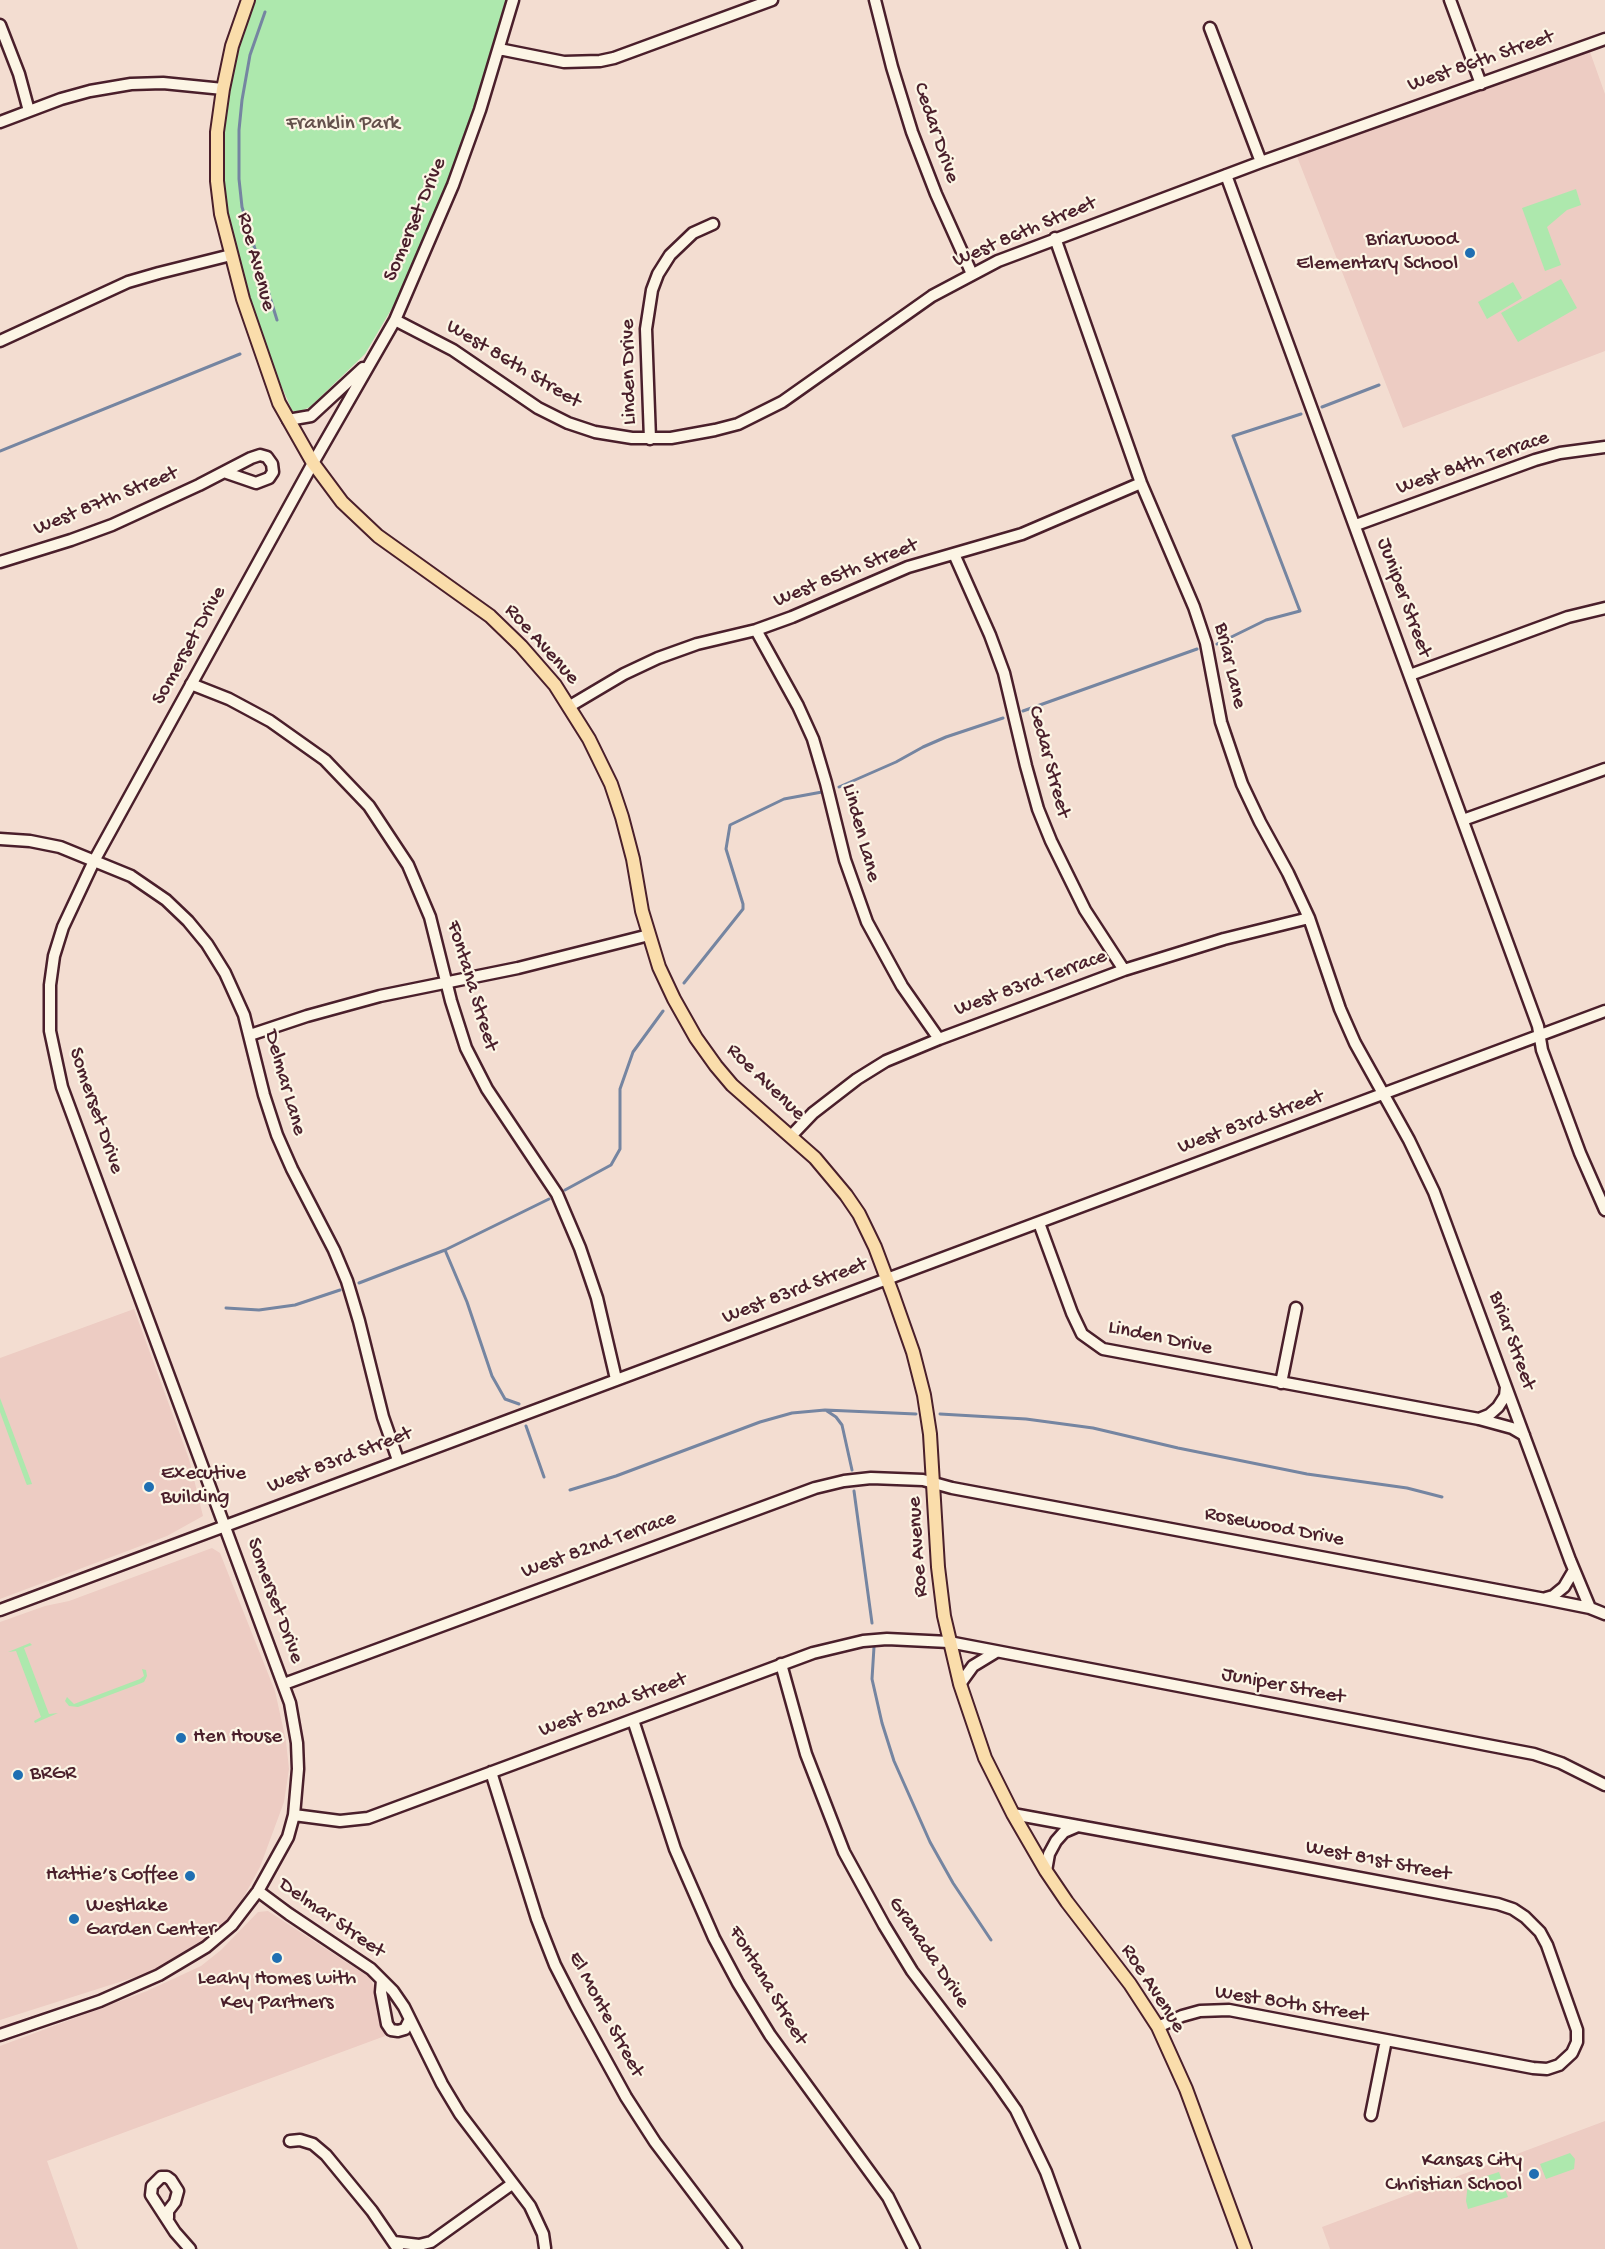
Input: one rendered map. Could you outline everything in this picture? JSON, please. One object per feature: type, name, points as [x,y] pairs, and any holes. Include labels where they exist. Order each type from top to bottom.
[{"type":"main road","name":"Roe Avenue","points":[[248,0],[232,46],[223,88],[217,132],[217,181],[221,214],[231,255],[267,371],[288,420],[313,463],[342,502],[378,536],[474,604],[521,646],[555,685],[570,706],[600,759],[622,816],[633,859],[642,911],[660,967],[674,999],[705,1050],[732,1084],[815,1158],[846,1195],[863,1222],[913,1352],[924,1395],[934,1483],[938,1567],[949,1642],[960,1684],[986,1758],[1013,1814],[1046,1870],[1067,1902],[1130,1984],[1158,2028],[1186,2089],[1245,2249]]},
{"type":"street","name":"Somerset Drive","points":[[0,2035],[100,2001],[188,1960],[225,1932],[258,1891],[288,1837],[294,1815],[298,1769],[297,1743],[294,1718],[284,1684],[62,1086],[54,1058],[48,1008],[54,956],[73,902],[94,861],[313,463],[395,320],[453,185],[480,110],[513,0]]},
{"type":"street","points":[[499,49],[564,62],[600,61],[651,45],[772,0]]},
{"type":"street","name":"Cedar Drive","points":[[875,0],[912,132],[936,194],[972,274]]},
{"type":"street","points":[[1450,0],[1481,84]]},
{"type":"street","points":[[0,25],[19,74],[29,111]]},
{"type":"street","points":[[1210,28],[1261,162]]},
{"type":"street","name":"West 86th Street","points":[[395,320],[453,350],[538,408],[568,423],[610,436],[650,439],[693,435],[738,424],[760,414],[798,392],[904,314],[998,261],[1261,162],[1605,39]]},
{"type":"street","points":[[0,122],[90,91],[131,84],[163,83],[223,88]]},
{"type":"street","name":"Juniper Street","points":[[1226,175],[1538,1026],[1542,1050],[1580,1153],[1605,1210]]},
{"type":"street","name":"Linden Drive","points":[[650,439],[646,329],[652,290],[658,274],[670,255],[693,233],[713,224]]},
{"type":"street","name":"Briar Lane","points":[[1055,238],[1141,483],[1194,607],[1206,643],[1221,722],[1242,784],[1309,918],[1340,1010],[1383,1094]]},
{"type":"street","points":[[0,341],[128,282],[231,255]]},
{"type":"street","points":[[288,420],[311,416],[374,357]]},
{"type":"street","name":"West 84th Terrace","points":[[1356,525],[1535,460],[1560,453],[1605,447]]},
{"type":"street","name":"West 87th Street","points":[[0,562],[112,525],[224,472]]},
{"type":"street","name":"West 85th Street","points":[[570,706],[624,674],[658,658],[698,644],[756,630],[822,606],[902,569],[1041,528],[1141,483]]},
{"type":"street","name":"Cedar Street","points":[[954,554],[990,635],[1004,673],[1038,809],[1051,841],[1085,910],[1124,970]]},
{"type":"street","points":[[1410,675],[1568,617],[1605,608]]},
{"type":"street","name":"Linden Lane","points":[[756,630],[794,698],[813,739],[845,860],[867,922],[902,986],[939,1039]]},
{"type":"street","name":"Fontana Street","points":[[191,684],[229,699],[294,736],[325,760],[369,806],[403,856],[421,893],[436,936],[460,1033],[487,1089],[543,1172],[568,1221],[597,1298],[616,1379]]},
{"type":"street","points":[[1463,820],[1605,769]]},
{"type":"street","name":"Delmar Lane","points":[[0,839],[30,841],[60,847],[131,876],[166,900],[207,944],[241,1005],[277,1136],[334,1250],[349,1287],[360,1321],[383,1417],[398,1460]]},
{"type":"street","name":"West 83rd Terrace","points":[[791,1136],[813,1113],[857,1078],[886,1061],[1124,970],[1224,939],[1309,918]]},
{"type":"street","points":[[250,1035],[339,1006],[518,968],[649,935]]},
{"type":"street","name":"West 83rd Street","points":[[0,1610],[1605,1011]]},
{"type":"street","name":"Briar Street","points":[[1383,1094],[1409,1140],[1434,1192],[1590,1608]]},
{"type":"street","name":"Linden Drive","points":[[1039,1223],[1082,1334],[1103,1349],[1479,1419],[1512,1428],[1524,1435]]},
{"type":"street","points":[[1281,1383],[1296,1308]]},
{"type":"street","points":[[1479,1419],[1489,1415],[1498,1407],[1505,1396],[1506,1385]]},
{"type":"street","name":"West 82nd Terrace","points":[[284,1684],[815,1488],[871,1478],[934,1483]]},
{"type":"street","name":"Rosewood Drive","points":[[934,1483],[1545,1599],[1590,1608],[1605,1614]]},
{"type":"street","points":[[1545,1599],[1564,1587],[1574,1570]]},
{"type":"street","name":"West 82nd Street","points":[[294,1815],[327,1820],[359,1820],[828,1648],[887,1639],[949,1642]]},
{"type":"street","name":"Juniper Street","points":[[949,1642],[1534,1754],[1562,1762],[1605,1785]]},
{"type":"street","points":[[960,1684],[973,1666],[996,1652]]},
{"type":"street","name":"Granada Drive","points":[[781,1664],[806,1754],[849,1862],[912,1971],[1016,2110],[1046,2172],[1074,2249]]},
{"type":"street","name":"Fontana Street","points":[[633,1719],[675,1848],[695,1897],[733,1974],[770,2035],[888,2197],[914,2249]]},
{"type":"street","name":"El Monte Street","points":[[490,1772],[537,1919],[555,1965],[576,2006],[626,2097],[655,2142],[736,2249]]},
{"type":"street","name":"West 81st Street","points":[[1013,1814],[1498,1904],[1513,1910],[1532,1923],[1547,1945],[1577,2030],[1575,2045]]},
{"type":"street","points":[[1046,1870],[1048,1854],[1060,1836],[1069,1829],[1081,1826]]},
{"type":"street","name":"Delmar Street","points":[[258,1891],[347,1952],[393,1990],[460,2114],[530,2206],[543,2234],[545,2248]]},
{"type":"street","name":"Delmar Street","points":[[382,1980],[381,1992],[387,2024],[391,2030],[405,2029],[410,2019]]},
{"type":"street","name":"West 80th Street","points":[[1158,2028],[1191,2013],[1219,2010],[1547,2069],[1559,2065],[1572,2052],[1575,2045]]},
{"type":"street","name":"West 80th Street","points":[[1371,2115],[1386,2040]]},
{"type":"street","points":[[290,2141],[300,2140],[313,2144],[326,2155],[356,2190],[396,2246],[429,2246],[512,2184]]},
{"type":"street","points":[[168,2218],[190,2249]]},
{"type":"shaded area","name":"Briarwood Elementary School","points":[[1590,52],[1605,94],[1605,351],[1403,428],[1296,154]]},
{"type":"shaded area","points":[[134,1309],[189,1459],[203,1516],[167,1536],[0,1599],[0,1358]]},
{"type":"shaded area","points":[[212,1548],[220,1553],[275,1691],[286,1741],[289,1769],[284,1802],[260,1867],[236,1911],[205,1942],[172,1963],[148,1973],[0,2020],[0,1622],[45,1606],[69,1601]]},
{"type":"shaded area","points":[[268,1911],[369,1977],[375,1988],[380,2024],[385,2036],[47,2161],[78,2249],[0,2249],[0,2046],[147,1991],[201,1966],[221,1950],[258,1912]]},
{"type":"shaded area","name":"Kansas City Christian School","points":[[1605,2121],[1605,2249],[1330,2249],[1322,2227]]},
{"type":"green space","name":"Franklin Park","points":[[248,0],[513,0],[499,49],[413,280],[398,298],[365,354],[310,407],[296,413],[292,410],[280,383],[266,371],[217,181],[232,46]]},
{"type":"green space","points":[[1576,189],[1581,205],[1567,210],[1547,227],[1561,265],[1545,271],[1522,208]]},
{"type":"green space","points":[[1561,279],[1577,308],[1518,342],[1501,313]]},
{"type":"green space","points":[[1513,282],[1522,298],[1487,319],[1478,302]]},
{"type":"green space","points":[[0,1398],[32,1484],[27,1485],[26,1483],[0,1412]]},
{"type":"green space","points":[[30,1643],[32,1645],[24,1648],[49,1714],[58,1713],[35,1723],[34,1721],[41,1717],[16,1651],[8,1652]]},
{"type":"green space","points":[[142,1669],[146,1670],[147,1676],[144,1682],[78,1707],[69,1706],[65,1701],[67,1697],[74,1704],[140,1679],[144,1676]]},
{"type":"green space","points":[[1570,2153],[1575,2159],[1574,2169],[1546,2179],[1540,2164]]},
{"type":"green space","points":[[1499,2172],[1508,2197],[1468,2209],[1466,2201],[1468,2182]]},
{"type":"waterway","points":[[265,12],[250,55],[242,100],[239,130],[239,179],[242,207],[277,320]]},
{"type":"waterway","points":[[0,451],[240,354]]},
{"type":"waterway","points":[[1322,407],[1379,385]]},
{"type":"waterway","points":[[1217,644],[1266,620],[1300,611],[1233,436],[1301,414]]},
{"type":"waterway","points":[[1023,711],[1197,649]]},
{"type":"waterway","points":[[839,787],[946,737],[1003,718]]},
{"type":"waterway","points":[[684,983],[743,909],[726,849],[730,825],[784,799],[822,792]]},
{"type":"waterway","points":[[565,1190],[611,1165],[620,1149],[620,1089],[633,1052],[663,1011]]},
{"type":"waterway","points":[[445,1250],[549,1199]]},
{"type":"waterway","points":[[359,1283],[445,1250],[467,1302],[492,1376],[505,1399],[519,1404]]},
{"type":"waterway","points":[[226,1308],[259,1310],[295,1305],[340,1290]]},
{"type":"waterway","points":[[570,1490],[616,1476],[760,1422],[792,1413],[825,1410],[916,1414]]},
{"type":"waterway","points":[[827,1411],[842,1425],[852,1470]]},
{"type":"waterway","points":[[940,1414],[1026,1419],[1093,1428],[1307,1474],[1407,1488],[1442,1497]]},
{"type":"waterway","points":[[526,1426],[544,1477]]},
{"type":"waterway","points":[[854,1491],[872,1623]]},
{"type":"waterway","points":[[874,1647],[872,1679],[894,1761],[930,1842],[953,1883],[991,1940]]},
{"type":"place","name":"Briarwood Elementary School","points":[[1470,253]]},
{"type":"place","name":"Executive Building","points":[[149,1487]]},
{"type":"place","name":"Hen House","points":[[181,1738]]},
{"type":"place","name":"BRGR","points":[[18,1775]]},
{"type":"place","name":"Hattie’s Coffee","points":[[190,1876]]},
{"type":"place","name":"Westlake Garden Center","points":[[74,1919]]},
{"type":"place","name":"Leahy Homes with Key Partners","points":[[277,1958]]},
{"type":"place","name":"Kansas City Christian School","points":[[1534,2174]]}]
